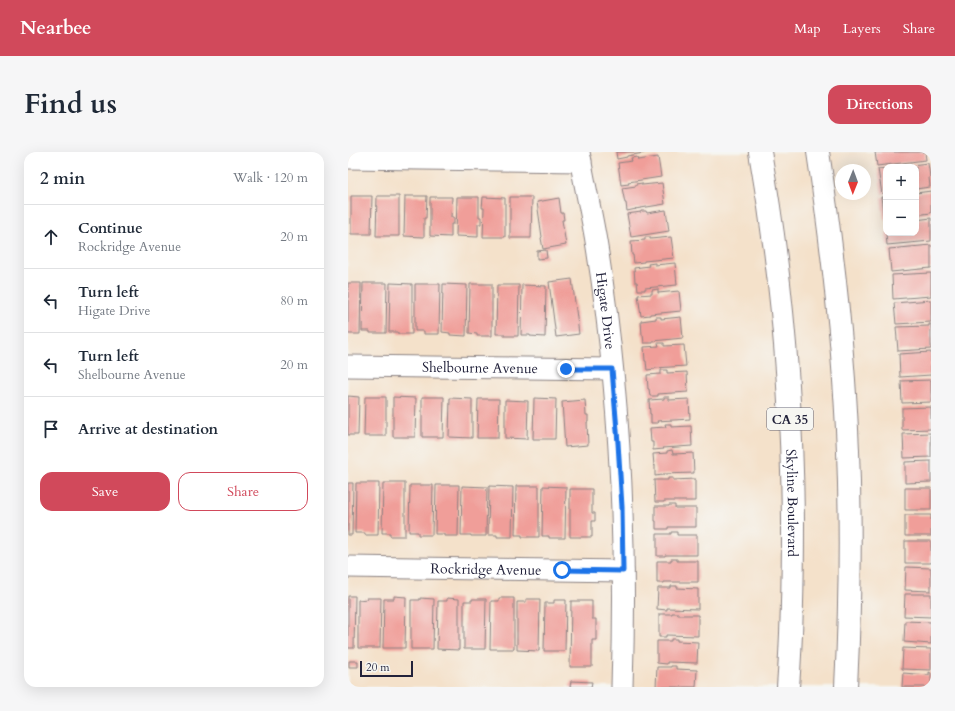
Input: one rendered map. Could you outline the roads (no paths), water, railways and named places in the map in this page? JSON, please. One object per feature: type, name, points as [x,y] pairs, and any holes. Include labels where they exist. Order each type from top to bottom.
[{"type":"main road","name":"Skyline Boulevard","points":[[760,152],[769,204],[779,282],[789,396],[793,554],[792,616],[788,687]]},
{"type":"main road","points":[[818,152],[828,217],[837,297],[846,413],[850,531],[849,618],[846,687]]},
{"type":"street","points":[[348,158],[580,156]]},
{"type":"street","name":"Higate Drive","points":[[580,156],[596,241],[605,307],[618,443],[622,507],[624,639],[622,687]]},
{"type":"street","name":"Shelbourne Avenue","points":[[348,366],[612,369]]},
{"type":"street","name":"Rockridge Avenue","points":[[348,567],[623,571]]}]
